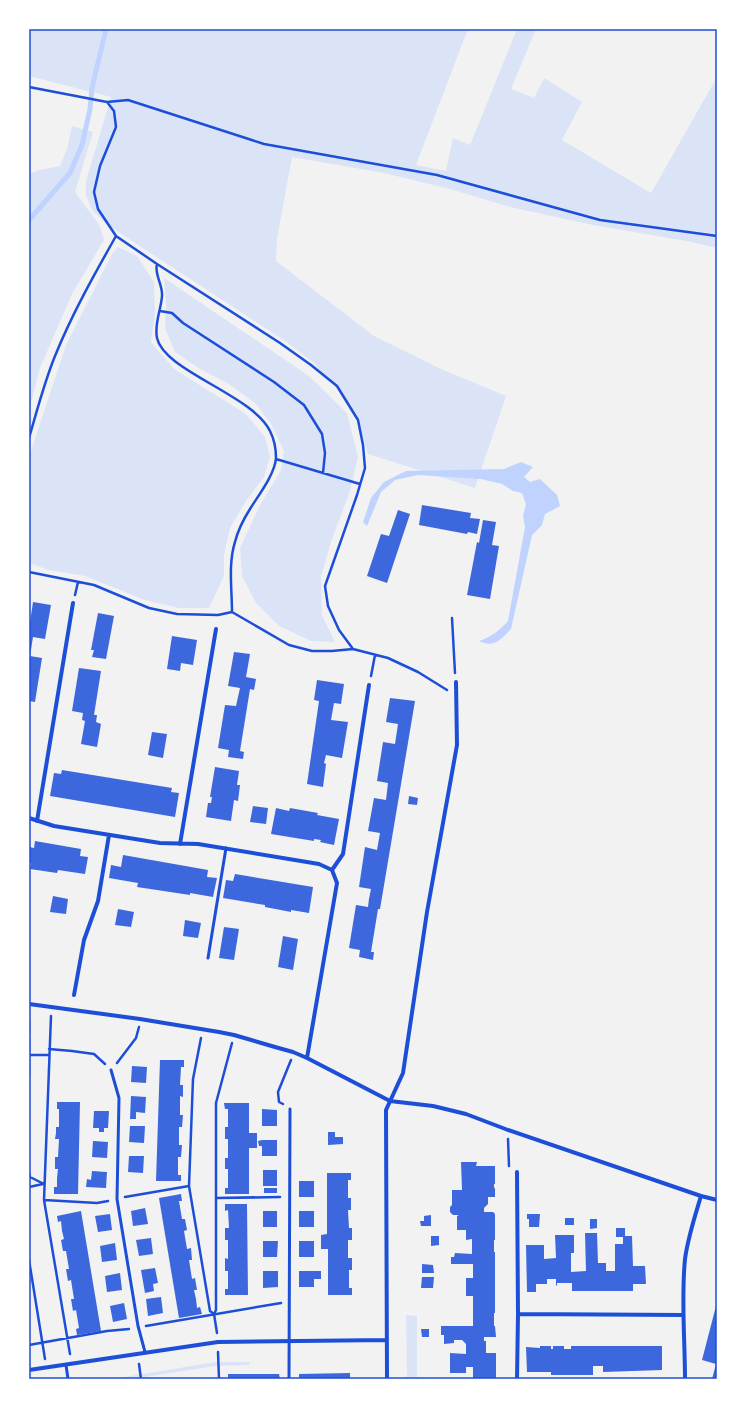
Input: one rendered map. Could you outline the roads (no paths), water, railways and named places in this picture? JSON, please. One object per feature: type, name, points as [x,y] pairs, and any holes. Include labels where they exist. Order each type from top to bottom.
[{"type":"street","points":[[37,821],[73,603]]},
{"type":"street","points":[[180,844],[216,629]]},
{"type":"street","points":[[387,1379],[386,1110],[403,1073],[456,745],[456,682]]},
{"type":"street","points":[[332,870],[343,854],[369,685]]},
{"type":"street","points":[[29,818],[54,826],[160,843],[198,844],[226,848],[319,864],[332,870],[337,883],[307,1058]]},
{"type":"street","points":[[74,995],[84,940],[98,901],[109,835]]},
{"type":"street","points":[[29,1004],[140,1019],[234,1035],[293,1052],[390,1101],[433,1106],[466,1114],[508,1130],[701,1196],[717,1200]]},
{"type":"street","points":[[517,1172],[517,1379]]},
{"type":"street","points":[[685,1379],[683,1315],[685,1259],[690,1231],[701,1196]]},
{"type":"street","points":[[518,1314],[683,1315]]},
{"type":"street","points":[[29,1370],[218,1342],[387,1340]]},
{"type":"lane","points":[[208,958],[226,848]]},
{"type":"lane","points":[[111,1070],[118,1098],[117,1199],[138,1328],[145,1352]]},
{"type":"lane","points":[[288,1379],[290,1109]]},
{"type":"lane","points":[[66,1365],[68,1379]]},
{"type":"water","points":[[521,462],[533,467],[524,477],[530,482],[540,479],[557,495],[560,506],[545,514],[542,525],[532,535],[511,629],[497,642],[489,644],[479,641],[495,633],[508,621],[525,527],[523,516],[526,504],[522,493],[513,491],[502,484],[481,479],[418,475],[395,480],[381,492],[367,526],[363,522],[371,498],[384,482],[406,471],[504,469]]},
{"type":"waterway","points":[[29,220],[70,173],[82,145],[90,109],[92,88],[106,29]]}]
